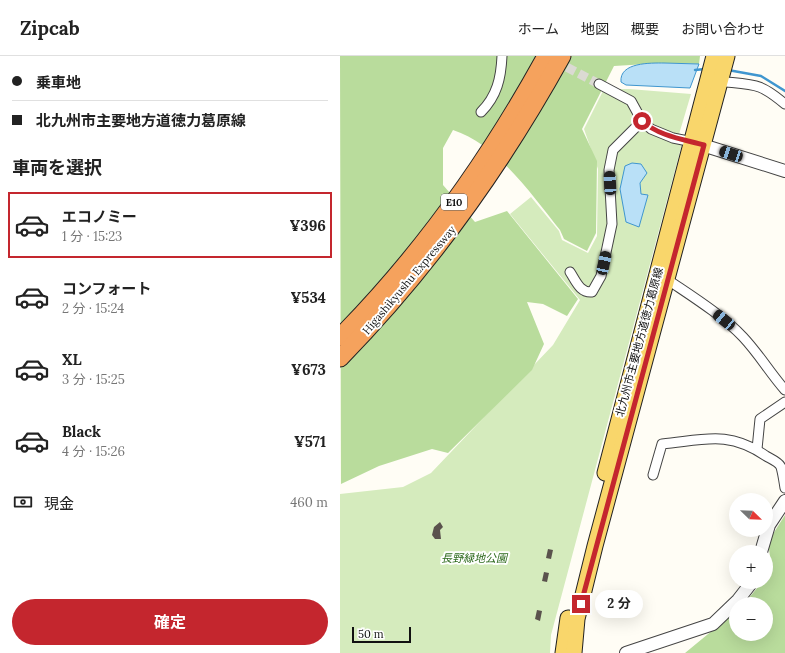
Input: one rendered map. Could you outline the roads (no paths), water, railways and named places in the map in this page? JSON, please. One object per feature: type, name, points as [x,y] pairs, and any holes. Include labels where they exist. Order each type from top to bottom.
[{"type":"highway","name":"Higashikyushu Expressway","points":[[340,338],[454,227],[497,153],[521,102],[546,56]]},
{"type":"highway","name":"Higashikyushu Expressway","points":[[497,153],[532,109],[562,56]]},
{"type":"highway","name":"Higashikyushu Expressway","points":[[340,358],[419,260]]},
{"type":"main road","name":"北九州市主要地方道徳力葛原線","points":[[574,653],[577,619],[595,546],[668,280],[698,144],[714,56]]},
{"type":"main road","name":"北九州市主要地方道徳力葛原線","points":[[563,653],[568,617],[698,144],[727,56]]},
{"type":"street","points":[[481,112],[494,96],[499,79],[502,56]]},
{"type":"street","points":[[726,82],[757,84],[772,93],[785,104]]},
{"type":"street","points":[[599,84],[631,101],[642,121],[651,129],[785,171]]},
{"type":"street","points":[[570,272],[580,288],[586,292],[592,292],[601,276],[612,224],[609,170],[613,150],[642,121]]},
{"type":"street","points":[[668,280],[706,306],[742,336],[760,356],[768,371],[785,390]]},
{"type":"street","points":[[757,449],[760,419],[785,402]]},
{"type":"street","points":[[653,475],[662,444],[704,438],[722,438],[757,449],[780,466],[785,488]]},
{"type":"street","points":[[763,545],[769,525],[785,502]]},
{"type":"street","points":[[626,653],[713,624],[738,600],[747,589]]},
{"type":"water","points":[[652,63],[699,64],[690,88],[626,85],[621,82],[622,75],[630,67]]},
{"type":"water","points":[[632,163],[641,164],[647,173],[640,183],[641,194],[648,195],[639,227],[626,222],[620,189],[625,166]]},
{"type":"waterway","points":[[695,70],[705,69]]},
{"type":"waterway","points":[[728,70],[761,76],[785,91]]},
{"type":"tunnel","points":[[555,61],[599,84]]},
{"type":"park label","name":"長野緑地公園","points":[[474,558]]}]
